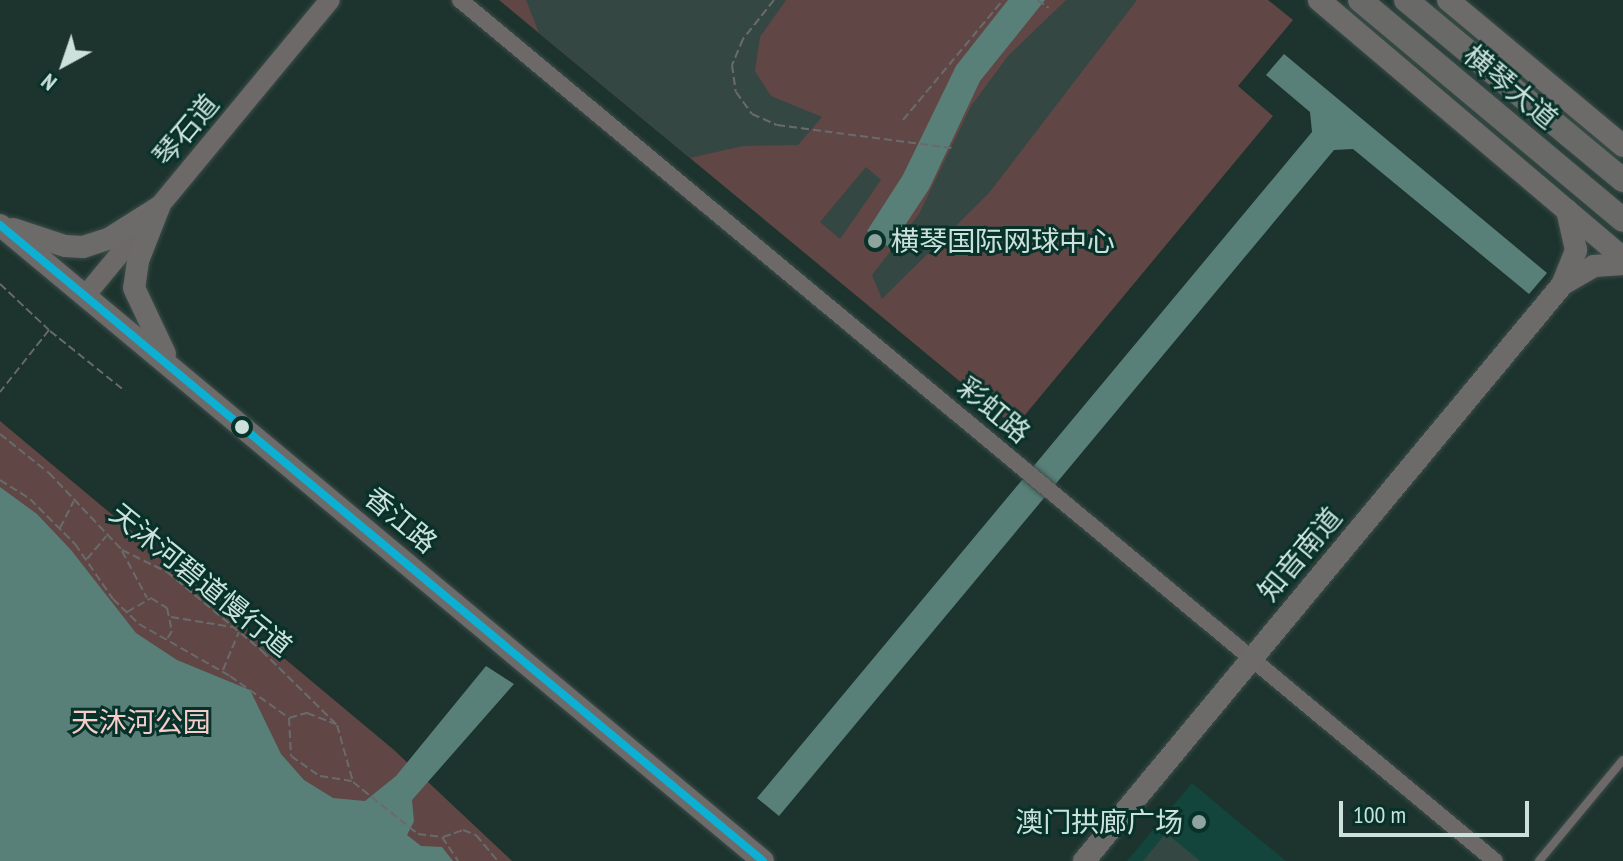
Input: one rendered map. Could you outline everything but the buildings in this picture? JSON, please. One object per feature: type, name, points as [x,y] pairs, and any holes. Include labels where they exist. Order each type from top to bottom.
[{"type":"main road","points":[[1319,0],[1623,261]]},
{"type":"main road","name":"横琴大道","points":[[1360,0],[1623,220]]},
{"type":"main road","name":"横琴大道","points":[[1406,0],[1623,180]]},
{"type":"main road","points":[[1448,0],[1623,146]]},
{"type":"main road","points":[[0,224],[65,246],[83,247],[110,238],[159,207]]},
{"type":"main road","points":[[159,207],[135,270],[134,288],[142,316],[174,370]]},
{"type":"main road","points":[[1562,285],[1576,250],[1567,210]]},
{"type":"main road","name":"香江路","points":[[0,224],[763,861]]},
{"type":"main road","points":[[1562,285],[1585,269],[1623,261]]},
{"type":"main road","name":"知音南道","points":[[1084,861],[1562,285]]},
{"type":"street","name":"琴石道","points":[[85,296],[330,0]]},
{"type":"street","name":"彩虹路","points":[[460,0],[1495,861]]},
{"type":"lane","points":[[1539,861],[1623,760]]},
{"type":"path","points":[[774,0],[743,39],[732,65],[736,92],[752,114],[777,125],[951,148]]},
{"type":"path","points":[[903,120],[1003,0]]},
{"type":"path","points":[[1037,0],[1049,8]]},
{"type":"path","points":[[0,284],[49,330],[125,391]]},
{"type":"path","points":[[0,392],[49,330]]},
{"type":"path","name":"天沐河碧道慢行道","points":[[0,434],[74,500],[122,550],[167,572],[234,627],[337,725]]},
{"type":"path","points":[[0,480],[30,499],[60,529],[127,612],[166,640],[223,671],[289,718]]},
{"type":"path","points":[[60,529],[74,500]]},
{"type":"path","points":[[86,560],[107,535]]},
{"type":"path","points":[[122,550],[148,599],[167,608],[172,631],[166,640]]},
{"type":"path","points":[[127,612],[148,599]]},
{"type":"path","points":[[170,617],[234,627]]},
{"type":"path","points":[[223,671],[239,632]]},
{"type":"path","points":[[289,718],[307,713],[337,725],[353,782]]},
{"type":"path","points":[[289,718],[291,756],[320,776],[353,782],[418,834],[442,837],[463,830],[476,835],[498,861]]},
{"type":"path","points":[[442,837],[458,861]]},
{"type":"shaded area","name":"澳门拱廊广场","points":[[1192,783],[1286,861],[1127,861]]},
{"type":"green space","points":[[499,0],[1268,0],[1293,20],[1238,86],[1273,116],[1015,427]]},
{"type":"green space","name":"天沐河公园","points":[[0,421],[394,750],[512,861],[0,861]]},
{"type":"water","points":[[1008,0],[1045,0],[980,81],[929,189],[890,248],[867,231],[903,175],[956,66]]},
{"type":"water","points":[[1284,54],[1547,273],[1529,294],[1353,149],[1334,150],[779,816],[757,798],[1312,132],[1310,112],[1266,75]]},
{"type":"water","name":"天沐河公园","points":[[0,487],[37,514],[71,550],[136,633],[177,660],[250,690],[281,754],[304,780],[333,798],[365,801],[396,776],[486,666],[514,684],[412,800],[414,821],[407,835],[421,846],[442,847],[453,861],[0,861]]},
{"type":"transit line","points":[[0,225],[763,861]]},
{"type":"place","name":"横琴国际网球中心","points":[[875,241]]},
{"type":"place","name":"澳门拱廊广场","points":[[1199,822]]}]
